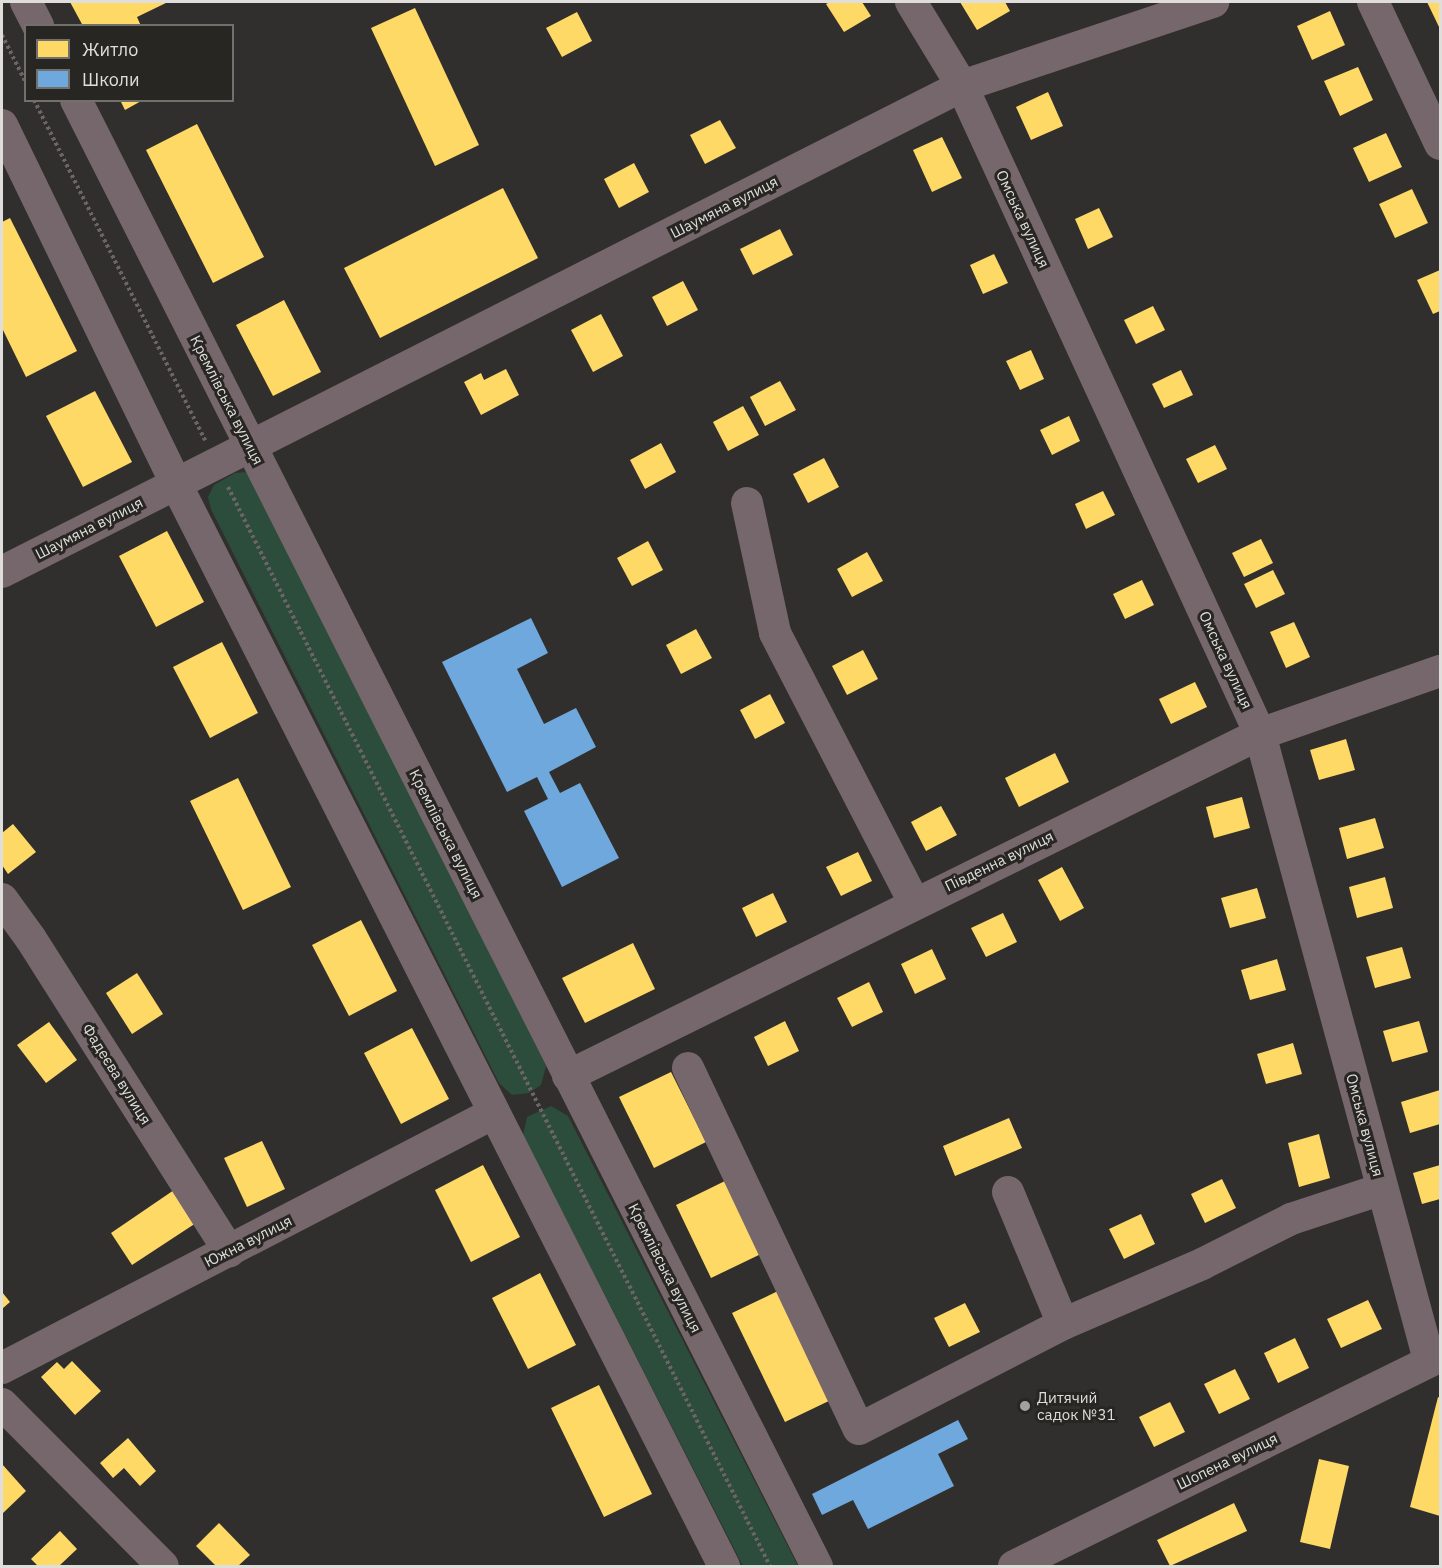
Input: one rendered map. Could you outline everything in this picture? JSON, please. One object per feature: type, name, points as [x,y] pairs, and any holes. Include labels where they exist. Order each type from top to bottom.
[{"type":"street","points":[[26,2],[37,24]]},
{"type":"street","name":"Омська вулиця","points":[[911,2],[962,86],[1260,734],[1382,1188],[1435,1358]]},
{"type":"street","name":"Шаумяна вулиця","points":[[2,572],[962,86],[1213,2]]},
{"type":"street","points":[[1373,2],[1440,144]]},
{"type":"street","name":"Кремлівська вулиця","points":[[77,102],[816,1566]]},
{"type":"street","points":[[2,125],[176,484],[724,1566]]},
{"type":"street","points":[[747,503],[775,633],[914,902]]},
{"type":"street","name":"Південна вулиця","points":[[568,1076],[914,902],[1260,734],[1440,671]]},
{"type":"street","name":"Фадеєва вулиця","points":[[2,899],[31,939],[229,1251]]},
{"type":"street","points":[[688,1068],[859,1429],[1063,1324],[1203,1263],[1291,1220],[1382,1188]]},
{"type":"street","name":"Южна вулиця","points":[[2,1368],[494,1113]]},
{"type":"street","points":[[1008,1192],[1063,1324]]},
{"type":"street","name":"Шопена вулиця","points":[[1014,1566],[1435,1358]]},
{"type":"street","points":[[2,1404],[163,1566]]},
{"type":"path","points":[[2,35],[24,79]]},
{"type":"path","points":[[35,102],[770,1566]]},
{"type":"green space","points":[[245,472],[256,481],[546,1066],[541,1085],[529,1093],[512,1095],[499,1083],[211,509],[208,497],[214,485],[235,473]]},
{"type":"green space","points":[[551,1106],[568,1116],[798,1566],[743,1566],[523,1135],[527,1117]]},
{"type":"building: Житло","points":[[70,2],[168,2],[137,17],[140,24],[82,24]]},
{"type":"building: Житло","points":[[862,2],[871,16],[844,32],[826,4]]},
{"type":"building: Житло","points":[[960,2],[1005,2],[1010,11],[977,30]]},
{"type":"building: Житло","points":[[1427,2],[1440,2],[1440,29]]},
{"type":"building: Житло","points":[[415,8],[479,145],[435,166],[371,28]]},
{"type":"building: Житло","points":[[1330,11],[1345,45],[1312,60],[1297,26]]},
{"type":"building: Житло","points":[[577,12],[592,41],[562,57],[546,28]]},
{"type":"building: Житло","points":[[1358,67],[1373,100],[1340,116],[1324,81]]},
{"type":"building: Житло","points":[[1048,92],[1063,126],[1031,140],[1016,107]]},
{"type":"building: Житло","points":[[121,102],[139,102],[125,110]]},
{"type":"building: Житло","points":[[720,120],[736,148],[705,164],[690,135]]},
{"type":"building: Житло","points":[[197,124],[264,257],[213,283],[146,150]]},
{"type":"building: Житло","points":[[1386,133],[1402,167],[1369,182],[1353,148]]},
{"type":"building: Житло","points":[[942,137],[962,178],[932,192],[913,150]]},
{"type":"building: Житло","points":[[634,163],[649,192],[619,208],[604,179]]},
{"type":"building: Житло","points":[[503,188],[538,258],[380,338],[344,268]]},
{"type":"building: Житло","points":[[1412,189],[1428,223],[1395,238],[1379,204]]},
{"type":"building: Житло","points":[[1099,208],[1113,237],[1088,249],[1075,219]]},
{"type":"building: Житло","points":[[10,218],[77,351],[26,377],[2,328],[2,222]]},
{"type":"building: Житло","points":[[780,229],[793,255],[753,275],[740,249]]},
{"type":"building: Житло","points":[[994,254],[1008,283],[983,294],[970,265]]},
{"type":"building: Житло","points":[[1440,270],[1440,311],[1433,314],[1417,280]]},
{"type":"building: Житло","points":[[683,281],[698,310],[667,326],[652,297]]},
{"type":"building: Житло","points":[[284,300],[321,372],[273,396],[236,325]]},
{"type":"building: Житло","points":[[1153,306],[1165,330],[1136,344],[1124,320]]},
{"type":"building: Житло","points":[[601,314],[623,356],[593,372],[571,330]]},
{"type":"building: Житло","points":[[1031,350],[1044,379],[1020,390],[1006,361]]},
{"type":"building: Житло","points":[[506,369],[519,395],[481,415],[464,382],[481,373],[484,380]]},
{"type":"building: Житло","points":[[1181,370],[1193,395],[1164,408],[1152,384]]},
{"type":"building: Житло","points":[[780,381],[796,410],[765,426],[750,397]]},
{"type":"building: Житло","points":[[95,391],[132,462],[83,487],[46,416]]},
{"type":"building: Житло","points":[[743,406],[759,435],[728,451],[713,422]]},
{"type":"building: Житло","points":[[1069,416],[1080,441],[1052,455],[1040,430]]},
{"type":"building: Житло","points":[[661,443],[676,472],[645,489],[630,460]]},
{"type":"building: Житло","points":[[1215,445],[1227,469],[1198,483],[1186,459]]},
{"type":"building: Житло","points":[[824,458],[839,487],[808,503],[793,474]]},
{"type":"building: Житло","points":[[1103,491],[1115,515],[1086,529],[1075,504]]},
{"type":"building: Житло","points":[[167,531],[204,602],[156,627],[119,556]]},
{"type":"building: Житло","points":[[1261,539],[1273,563],[1244,577],[1232,553]]},
{"type":"building: Житло","points":[[648,541],[663,570],[632,586],[617,558]]},
{"type":"building: Житло","points":[[867,552],[883,581],[852,597],[837,569]]},
{"type":"building: Житло","points":[[1273,570],[1285,594],[1256,608],[1244,584]]},
{"type":"building: Житло","points":[[1142,580],[1154,605],[1125,619],[1113,594]]},
{"type":"building: Житло","points":[[1294,622],[1310,657],[1286,668],[1270,632]]},
{"type":"building: Житло","points":[[696,629],[712,658],[681,674],[666,645]]},
{"type":"building: Житло","points":[[222,642],[258,713],[210,738],[173,667]]},
{"type":"building: Житло","points":[[863,650],[878,679],[847,695],[832,666]]},
{"type":"building: Житло","points":[[1195,682],[1207,707],[1171,724],[1159,699]]},
{"type":"building: Житло","points":[[770,694],[785,723],[755,739],[740,710]]},
{"type":"building: Житло","points":[[1346,739],[1355,770],[1319,780],[1310,750]]},
{"type":"building: Житло","points":[[1055,753],[1069,782],[1019,807],[1005,778]]},
{"type":"building: Житло","points":[[238,778],[291,887],[243,910],[190,801]]},
{"type":"building: Житло","points":[[1242,797],[1250,828],[1214,838],[1206,807]]},
{"type":"building: Житло","points":[[941,806],[957,835],[926,851],[911,822]]},
{"type":"building: Житло","points":[[1375,818],[1384,848],[1347,859],[1339,828]]},
{"type":"building: Житло","points":[[13,824],[36,852],[8,874],[2,865],[2,833]]},
{"type":"building: Житло","points":[[858,852],[872,881],[841,896],[826,867]]},
{"type":"building: Житло","points":[[1062,867],[1084,908],[1060,921],[1038,880]]},
{"type":"building: Житло","points":[[1385,877],[1393,908],[1357,918],[1349,887]]},
{"type":"building: Житло","points":[[1257,888],[1266,918],[1230,928],[1221,898]]},
{"type":"building: Житло","points":[[773,893],[787,922],[756,937],[742,908]]},
{"type":"building: Житло","points":[[1003,913],[1017,942],[986,957],[971,928]]},
{"type":"building: Житло","points":[[361,920],[397,991],[349,1016],[312,945]]},
{"type":"building: Житло","points":[[633,943],[655,989],[585,1023],[562,978]]},
{"type":"building: Житло","points":[[1402,947],[1411,978],[1375,988],[1366,957]]},
{"type":"building: Житло","points":[[932,949],[946,979],[915,994],[901,964]]},
{"type":"building: Житло","points":[[1277,959],[1286,990],[1250,1000],[1241,970]]},
{"type":"building: Житло","points":[[137,973],[163,1014],[132,1034],[106,993]]},
{"type":"building: Житло","points":[[869,982],[883,1012],[852,1027],[837,998]]},
{"type":"building: Житло","points":[[785,1021],[799,1051],[768,1066],[754,1037]]},
{"type":"building: Житло","points":[[1419,1021],[1428,1052],[1392,1062],[1383,1031]]},
{"type":"building: Житло","points":[[49,1022],[77,1060],[46,1083],[17,1045]]},
{"type":"building: Житло","points":[[412,1028],[449,1099],[401,1124],[364,1053]]},
{"type":"building: Житло","points":[[1293,1043],[1302,1074],[1266,1084],[1257,1054]]},
{"type":"building: Житло","points":[[671,1072],[706,1142],[654,1168],[619,1097]]},
{"type":"building: Житло","points":[[1440,1090],[1440,1124],[1410,1133],[1401,1102]]},
{"type":"building: Житло","points":[[1009,1118],[1022,1148],[955,1176],[943,1146]]},
{"type":"building: Житло","points":[[1319,1134],[1330,1178],[1299,1187],[1288,1143]]},
{"type":"building: Житло","points":[[262,1141],[285,1189],[247,1207],[224,1158]]},
{"type":"building: Житло","points":[[483,1165],[520,1237],[471,1262],[435,1190]]},
{"type":"building: Житло","points":[[1440,1165],[1440,1199],[1422,1204],[1413,1173]]},
{"type":"building: Житло","points":[[1222,1179],[1236,1208],[1205,1223],[1191,1194]]},
{"type":"building: Житло","points":[[727,1180],[763,1253],[711,1278],[676,1205]]},
{"type":"building: Житло","points":[[174,1190],[196,1223],[132,1265],[111,1233]]},
{"type":"building: Житло","points":[[1141,1214],[1155,1244],[1124,1259],[1109,1229]]},
{"type":"building: Житло","points":[[540,1273],[576,1345],[528,1369],[492,1298]]},
{"type":"building: Житло","points":[[780,1290],[833,1399],[785,1422],[732,1313]]},
{"type":"building: Житло","points":[[2,1292],[10,1302],[2,1309]]},
{"type":"building: Житло","points":[[1368,1300],[1382,1329],[1341,1348],[1327,1319]]},
{"type":"building: Житло","points":[[965,1303],[980,1332],[949,1347],[934,1318]]},
{"type":"building: Житло","points":[[1295,1338],[1309,1368],[1278,1383],[1264,1353]]},
{"type":"building: Житло","points":[[72,1361],[101,1391],[75,1415],[41,1377],[57,1362],[64,1369]]},
{"type":"building: Житло","points":[[1235,1369],[1250,1399],[1219,1414],[1204,1384]]},
{"type":"building: Житло","points":[[599,1385],[652,1494],[604,1517],[551,1408]]},
{"type":"building: Житло","points":[[1438,1397],[1440,1398],[1440,1516],[1410,1507]]},
{"type":"building: Житло","points":[[1170,1402],[1185,1432],[1154,1447],[1139,1417]]},
{"type":"building: Житло","points":[[128,1438],[156,1471],[140,1486],[124,1468],[113,1478],[100,1463]]},
{"type":"building: Житло","points":[[1319,1459],[1349,1466],[1330,1549],[1300,1542]]},
{"type":"building: Житло","points":[[2,1464],[26,1491],[2,1514]]},
{"type":"building: Житло","points":[[1234,1503],[1247,1531],[1170,1566],[1157,1540]]},
{"type":"building: Житло","points":[[219,1523],[250,1555],[238,1566],[216,1566],[196,1546]]},
{"type":"building: Житло","points":[[60,1531],[77,1549],[59,1566],[38,1566],[31,1559]]},
{"type":"building: Школи","points":[[531,618],[548,653],[517,669],[544,724],[576,708],[596,747],[549,772],[560,793],[580,783],[619,858],[562,887],[524,811],[548,799],[537,777],[507,792],[442,662]]},
{"type":"building: Школи","points":[[958,1420],[968,1439],[938,1454],[954,1486],[868,1529],[853,1500],[822,1515],[812,1494]]},
{"type":"place","name":"Дитячий садок №31","points":[[1025,1406]]}]
